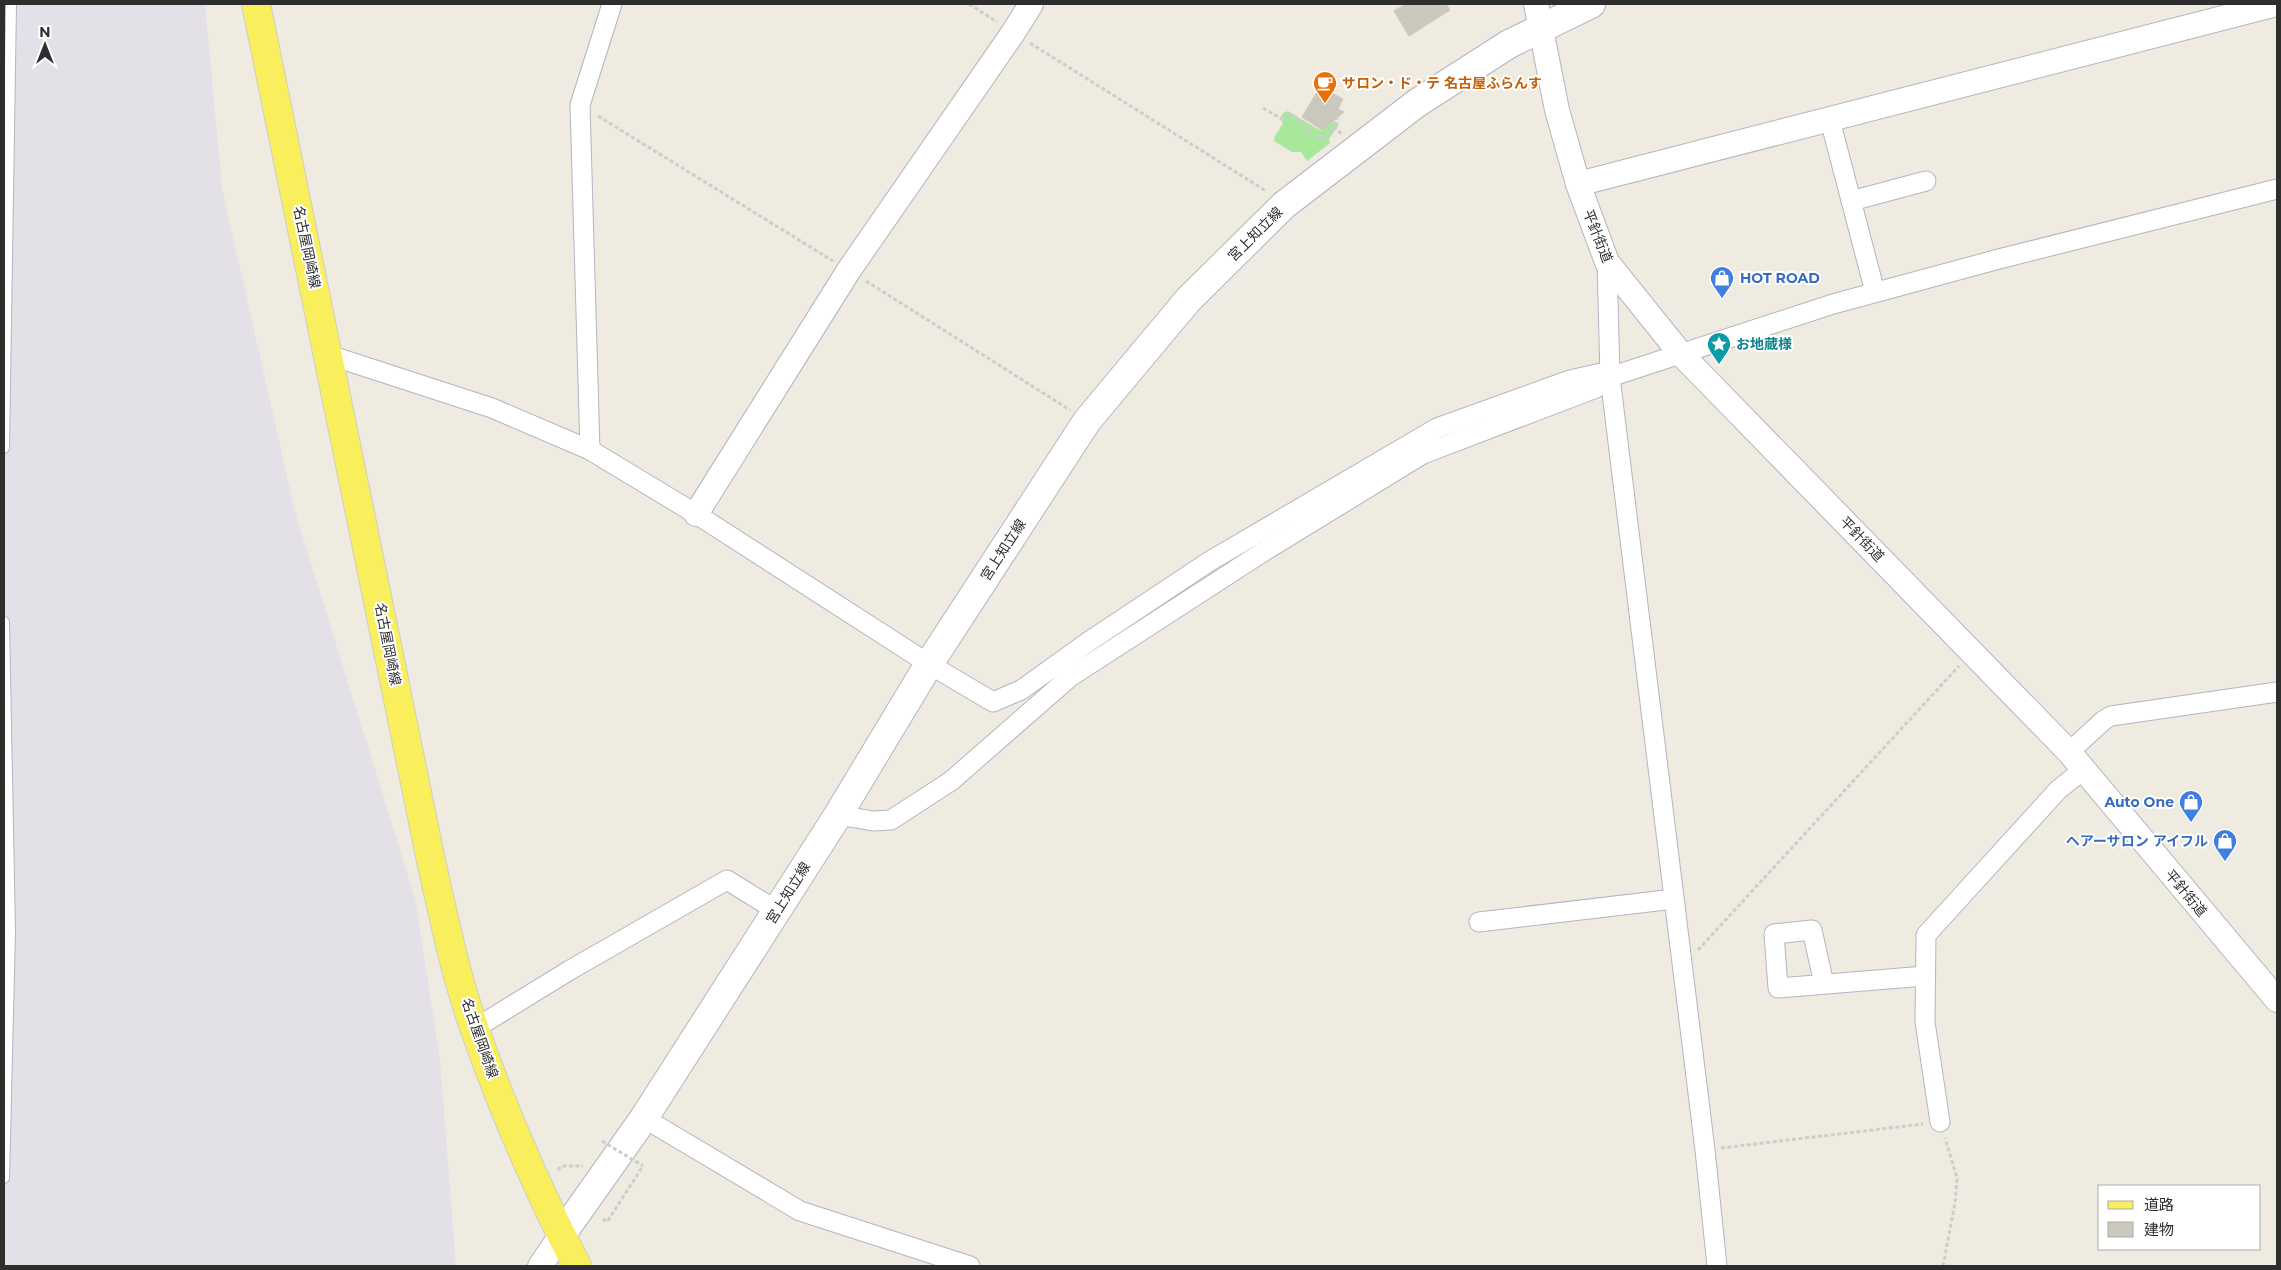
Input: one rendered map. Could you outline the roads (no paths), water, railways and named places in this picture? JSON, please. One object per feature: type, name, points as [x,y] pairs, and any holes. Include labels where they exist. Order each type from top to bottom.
[{"type":"main road","name":"名古屋岡崎線","points":[[256,4],[432,861],[453,954],[474,1029],[523,1150],[577,1266]]},
{"type":"main road","name":"宮上知立線","points":[[562,1234],[644,1118],[838,815],[929,664],[1087,422],[1188,300],[1284,205],[1417,103],[1509,44],[1538,16],[1591,4]]},
{"type":"street","points":[[590,450],[580,105],[612,4]]},
{"type":"street","points":[[696,514],[849,270],[1013,33],[1031,4]]},
{"type":"street","points":[[1578,184],[2277,4]]},
{"type":"street","name":"平針街道","points":[[1538,16],[1557,110],[1578,184],[1607,262],[1680,353],[2076,760],[2277,1000]]},
{"type":"street","points":[[1830,120],[1874,292]]},
{"type":"street","points":[[1851,201],[1926,181]]},
{"type":"street","points":[[838,815],[872,821],[891,820],[951,781],[1070,678],[1263,552],[1423,454],[1596,388],[1610,377],[1833,304],[1995,260],[2277,189]]},
{"type":"street","points":[[1607,262],[1610,377],[1705,1150],[1717,1266]]},
{"type":"street","points":[[329,355],[492,408],[590,450],[696,514],[929,664],[993,702],[1021,690],[1088,642],[1210,561],[1437,428],[1570,380],[1601,373],[1610,377]]},
{"type":"street","points":[[1940,1122],[1925,1022],[1926,935],[2058,790],[2104,720],[2111,716],[2277,692]]},
{"type":"street","points":[[474,1029],[570,970],[728,880],[777,911]]},
{"type":"street","points":[[1479,922],[1674,899]]},
{"type":"street","points":[[1824,984],[1925,976]]},
{"type":"street","points":[[644,1118],[800,1211],[970,1266]]},
{"type":"street","points":[[540,1266],[562,1234]]},
{"type":"lane","points":[[4,448],[11,4]]},
{"type":"lane","points":[[4,622],[10,931],[4,1178]]},
{"type":"place","name":"サロン・ド・テ 名古屋ふらんす","points":[[1325,104]]},
{"type":"place","name":"HOT ROAD","points":[[1722,299]]},
{"type":"place","name":"お地蔵様","points":[[1719,365]]},
{"type":"place","name":"Auto One","points":[[2191,823]]},
{"type":"place","name":"ヘアーサロン アイフル","points":[[2225,862]]}]
